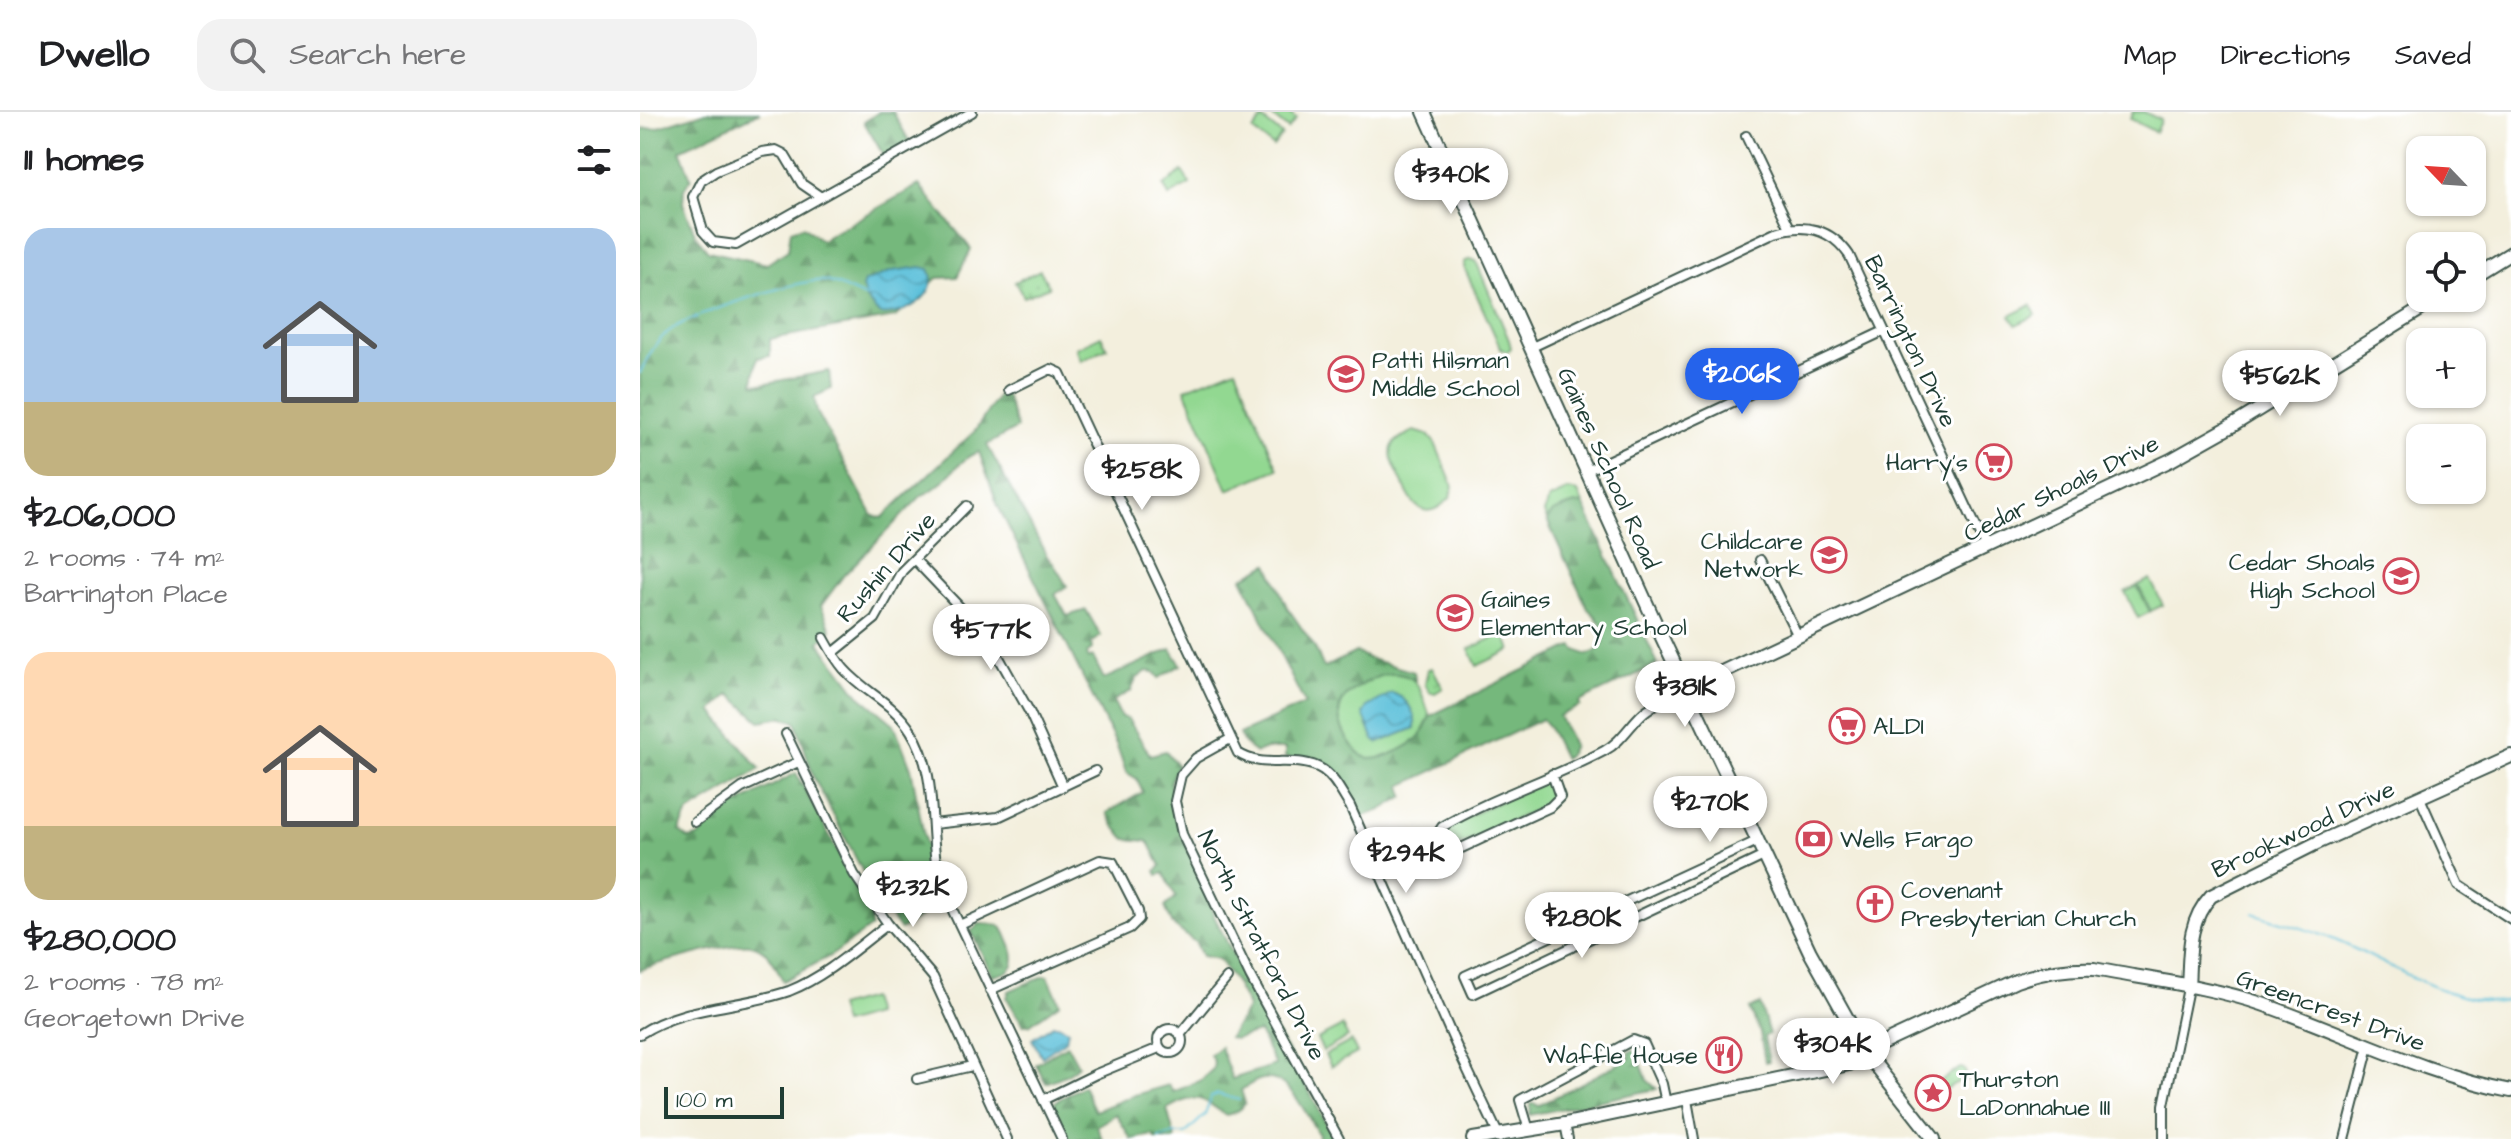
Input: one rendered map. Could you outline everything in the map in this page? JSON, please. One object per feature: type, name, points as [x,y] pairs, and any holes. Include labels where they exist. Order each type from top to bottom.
[{"type":"street","points":[[821,197],[802,184],[784,154],[776,150],[762,152],[716,171],[701,181],[693,197],[703,231],[713,242],[736,245],[972,112]]},
{"type":"street","name":"Gaines School Road","points":[[1424,112],[1686,689],[1810,952],[1867,1054],[1934,1139]]},
{"type":"street","points":[[1530,348],[1790,228],[1746,136]]},
{"type":"street","name":"Barrington Drive","points":[[1790,228],[1817,230],[1843,246],[1986,548]]},
{"type":"street","points":[[2486,268],[2511,253]]},
{"type":"street","name":"Cedar Shoals Drive","points":[[1686,689],[2113,489],[2235,424],[2416,312]]},
{"type":"street","points":[[1586,471],[1884,331]]},
{"type":"street","points":[[1009,390],[1051,369],[1060,373],[1238,753],[1259,762],[1302,761],[1323,770],[1332,778],[1350,806],[1500,1137]]},
{"type":"street","name":"Rushin Drive","points":[[833,653],[875,619],[897,579],[967,506]]},
{"type":"street","points":[[914,559],[987,636],[1022,697],[1063,787]]},
{"type":"street","points":[[1760,560],[1798,636]]},
{"type":"street","points":[[824,638],[844,669],[886,702],[911,730],[921,749],[930,778],[937,871],[1062,1139]]},
{"type":"street","points":[[1552,774],[1560,797],[1550,807],[1455,851],[1439,842],[1438,833],[1442,827],[1552,774],[1606,750],[1648,709],[1686,689]]},
{"type":"street","points":[[786,734],[854,874],[888,924],[933,977],[1007,1139]]},
{"type":"street","name":"North Stratford Drive","points":[[1230,739],[1196,758],[1181,775],[1175,801],[1182,834],[1250,976],[1339,1139]]},
{"type":"street","name":"Brookwood Drive","points":[[2164,1139],[2164,1105],[2188,988],[2191,932],[2201,907],[2211,896],[2317,843],[2511,756]]},
{"type":"street","points":[[695,822],[742,788],[798,762]]},
{"type":"street","points":[[933,824],[989,819],[1095,771]]},
{"type":"street","points":[[2420,798],[2459,885],[2511,919]]},
{"type":"street","points":[[1757,841],[1465,976],[1473,994],[1764,856]]},
{"type":"street","points":[[960,925],[1100,860],[1113,862],[1138,911],[1139,919],[1130,928],[990,990]]},
{"type":"street","points":[[640,1034],[671,1019],[794,988],[817,976],[888,924]]},
{"type":"street","name":"Greencrest Drive","points":[[1473,1139],[1500,1137],[1687,1100],[1849,1064],[1877,1046],[2034,974],[2073,968],[2094,969],[2260,1004],[2457,1078],[2511,1091]]},
{"type":"street","points":[[1180,1035],[1227,978]]},
{"type":"street","points":[[1174,1030],[1180,1035],[1182,1043],[1178,1050],[1170,1054],[1159,1048],[1158,1037],[1163,1031],[1174,1030]]},
{"type":"street","points":[[1529,1130],[1520,1100],[1633,1040],[1644,1044],[1662,1084],[1666,1103]]},
{"type":"street","points":[[2345,1139],[2369,1046]]},
{"type":"street","points":[[1043,1100],[1159,1048]]},
{"type":"street","points":[[917,1079],[972,1066]]},
{"type":"street","points":[[1687,1100],[1694,1139]]},
{"type":"street","points":[[1565,1124],[1568,1139]]},
{"type":"green space","points":[[706,112],[760,112],[680,150],[691,178],[684,189],[683,203],[696,236],[708,251],[767,264],[788,250],[791,230],[803,226],[821,240],[919,185],[971,249],[957,277],[937,278],[895,317],[770,339],[770,356],[757,358],[753,383],[829,371],[831,389],[814,397],[817,412],[873,516],[882,518],[975,431],[1003,388],[1017,428],[987,445],[1048,558],[1067,586],[1055,594],[1067,616],[1086,610],[1101,636],[1091,643],[1088,659],[1093,657],[1104,679],[1171,649],[1181,665],[1159,678],[1154,672],[1147,671],[1136,679],[1131,691],[1113,701],[1121,717],[1128,719],[1150,755],[1166,751],[1177,765],[1170,783],[1175,818],[1214,916],[1249,987],[1293,1060],[1334,1139],[1317,1139],[1319,1135],[1288,1088],[1270,1079],[1257,1081],[1241,1090],[1245,1103],[1239,1110],[1225,1115],[1197,1099],[1167,1109],[1175,1139],[1155,1139],[1153,1135],[1131,1139],[1116,1114],[1097,1126],[1102,1139],[1068,1139],[1054,1109],[1055,1102],[1083,1086],[1095,1111],[1169,1085],[1173,1092],[1200,1081],[1213,1069],[1214,1062],[1210,1055],[1220,1047],[1232,1079],[1275,1065],[1259,1032],[1234,1039],[1229,1037],[1248,1007],[1235,982],[1218,959],[1202,956],[1196,943],[1173,925],[1165,907],[1176,897],[1164,873],[1158,875],[1156,871],[1161,866],[1150,844],[1126,839],[1107,813],[1143,792],[1137,779],[1126,772],[1117,746],[998,506],[979,452],[965,460],[938,486],[922,495],[844,575],[821,606],[831,629],[819,642],[859,695],[894,724],[911,768],[929,862],[939,891],[934,893],[923,871],[897,882],[920,917],[900,930],[875,895],[814,778],[796,722],[783,717],[760,721],[730,694],[712,711],[760,769],[688,813],[679,832],[689,839],[701,836],[708,820],[796,773],[871,914],[871,927],[832,955],[783,981],[767,954],[751,945],[678,958],[640,970],[640,129],[656,128]]},
{"type":"green space","points":[[879,112],[893,112],[909,141],[884,156],[864,122]]},
{"type":"green space","points":[[1267,112],[1288,112],[1296,119],[1288,129]]},
{"type":"green space","points":[[2133,112],[2144,112],[2161,120],[2155,132],[2130,119]]},
{"type":"green space","points":[[1262,119],[1282,135],[1273,146],[1253,131]]},
{"type":"green space","points":[[1182,171],[1190,184],[1169,196],[1164,186]]},
{"type":"green space","points":[[1471,259],[1476,261],[1509,340],[1511,348],[1507,352],[1501,349],[1464,267],[1464,262]]},
{"type":"green space","points":[[1040,270],[1049,287],[1024,297],[1015,282]]},
{"type":"green space","points":[[2031,305],[2036,315],[2016,325],[2010,316]]},
{"type":"green space","points":[[1101,336],[1107,348],[1081,361],[1076,348]]},
{"type":"green space","points":[[1236,368],[1278,469],[1228,490],[1185,389]]},
{"type":"green space","points":[[1414,431],[1428,435],[1435,443],[1453,486],[1450,498],[1433,510],[1426,511],[1415,504],[1392,459],[1391,450],[1395,443]]},
{"type":"green space","points":[[1569,490],[1578,492],[1583,504],[1563,508],[1547,520],[1544,513],[1549,499]]},
{"type":"green space","points":[[1583,504],[1658,664],[1579,702],[1580,706],[1559,716],[1573,745],[1564,759],[1542,719],[1401,786],[1404,796],[1381,810],[1358,818],[1340,782],[1324,767],[1285,758],[1285,749],[1266,749],[1256,753],[1244,744],[1239,734],[1305,704],[1242,578],[1268,564],[1287,607],[1314,646],[1324,668],[1356,652],[1414,672],[1415,680],[1398,674],[1375,678],[1351,692],[1341,704],[1339,719],[1352,746],[1363,756],[1382,758],[1416,740],[1430,716],[1573,646],[1587,655],[1601,646],[1603,628],[1588,609],[1547,520],[1553,512]]},
{"type":"green space","points":[[2150,579],[2163,605],[2151,611],[2138,585]]},
{"type":"green space","points":[[2137,586],[2150,612],[2138,618],[2125,592]]},
{"type":"green space","points":[[1504,633],[1511,650],[1477,666],[1469,649]]},
{"type":"green space","points":[[1432,668],[1443,688],[1435,693],[1430,692],[1425,684],[1428,669]]},
{"type":"green space","points":[[1390,673],[1414,680],[1430,716],[1420,736],[1408,746],[1387,757],[1373,760],[1363,758],[1350,743],[1339,712],[1348,694],[1356,687]]},
{"type":"green space","points":[[1546,780],[1550,781],[1557,793],[1553,802],[1453,848],[1444,844],[1441,837],[1447,826]]},
{"type":"green space","points":[[979,924],[998,925],[1005,932],[1014,960],[1006,972],[992,975],[971,931]]},
{"type":"green space","points":[[1048,976],[1060,1003],[1029,1025],[1023,1025],[1007,998],[1009,991]]},
{"type":"green space","points":[[870,998],[875,1015],[843,1024],[838,1007]]},
{"type":"green space","points":[[1760,1004],[1769,1034],[1764,1037],[1769,1061],[1765,1062],[1760,1033],[1750,1009]]},
{"type":"green space","points":[[1342,1026],[1348,1037],[1323,1051],[1317,1039]]},
{"type":"green space","points":[[1351,1041],[1357,1053],[1331,1067],[1325,1055]]},
{"type":"green space","points":[[1067,1045],[1078,1065],[1068,1074],[1046,1083],[1036,1064]]},
{"type":"green space","points":[[1633,1050],[1638,1054],[1647,1080],[1657,1089],[1530,1115],[1531,1104],[1538,1106],[1630,1058],[1629,1052]]},
{"type":"green space","points":[[1960,1068],[1964,1069],[1968,1079],[1935,1096],[1929,1095],[1931,1088]]},
{"type":"water","points":[[921,267],[929,269],[932,279],[930,288],[918,303],[898,312],[879,314],[866,299],[862,287],[864,282],[892,271]]},
{"type":"water","points":[[1392,693],[1410,706],[1415,728],[1378,743],[1363,714],[1367,707]]},
{"type":"water","points":[[1053,1025],[1068,1030],[1066,1040],[1042,1057],[1032,1039]]},
{"type":"waterway","points":[[640,373],[657,343],[672,329],[747,298],[794,285],[825,281],[865,297]]},
{"type":"waterway","points":[[2253,913],[2330,938],[2419,980],[2467,998],[2511,1000]]},
{"type":"waterway","points":[[1159,1138],[1185,1134],[1205,1115],[1211,1097],[1218,1094],[1239,1100]]},
{"type":"place","name":"Patti Hilsman Middle School","points":[[1346,374]]},
{"type":"place","name":"Harry's","points":[[1994,462]]},
{"type":"place","name":"Childcare Network","points":[[1829,555]]},
{"type":"place","name":"Cedar Shoals High School","points":[[2401,576]]},
{"type":"place","name":"Gaines Elementary School","points":[[1455,613]]},
{"type":"place","name":"ALDI","points":[[1847,726]]},
{"type":"place","name":"Wells Fargo","points":[[1814,839]]},
{"type":"place","name":"Covenant Presbyterian Church","points":[[1875,904]]},
{"type":"place","name":"Waffle House","points":[[1724,1055]]},
{"type":"place","name":"Thurston LaDonnahue III","points":[[1933,1093]]}]
